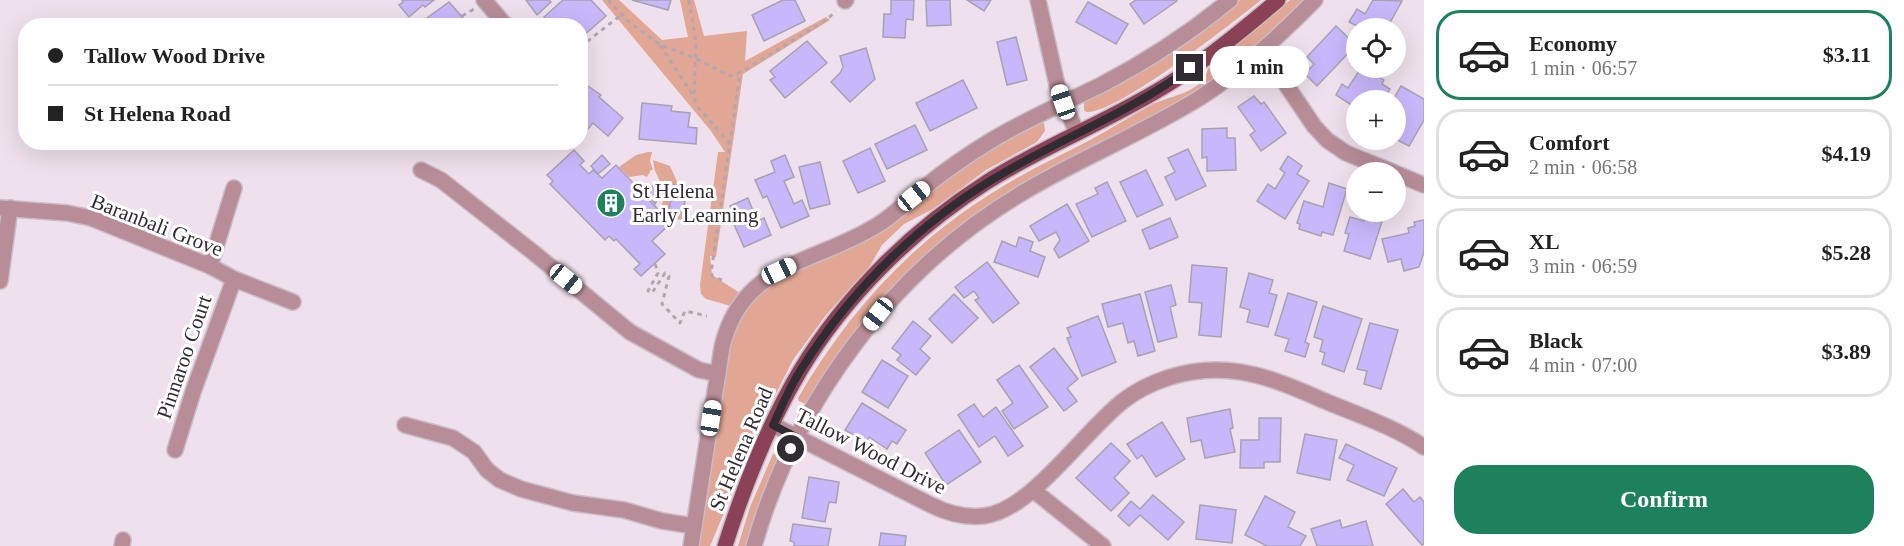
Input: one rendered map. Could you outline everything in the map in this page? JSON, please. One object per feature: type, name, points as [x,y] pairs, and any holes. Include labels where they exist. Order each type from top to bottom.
[{"type":"main road","name":"St Helena Road","points":[[725,546],[748,481],[790,388],[826,332],[889,262],[918,235],[972,192],[1009,169],[1171,82],[1278,0]]},
{"type":"street","points":[[484,0],[499,18]]},
{"type":"street","points":[[1038,0],[1050,58],[1063,102],[1077,134]]},
{"type":"street","name":"St Helena Road","points":[[691,546],[725,334],[733,315],[746,297],[767,277],[872,229],[889,218],[933,180],[974,151],[1028,120],[1117,76],[1171,44],[1230,0]]},
{"type":"street","points":[[754,546],[766,509],[796,437],[835,374],[878,314],[917,273],[948,246],[1020,194],[1177,112],[1204,95],[1260,52],[1315,0]]},
{"type":"street","points":[[1260,52],[1281,77],[1314,126],[1327,140],[1346,153],[1368,162]]},
{"type":"street","points":[[421,170],[441,180],[630,332],[699,370],[718,374]]},
{"type":"street","points":[[1406,178],[1424,185]]},
{"type":"street","points":[[210,266],[234,188]]},
{"type":"street","points":[[0,281],[5,208]]},
{"type":"street","name":"Baranbali Grove","points":[[5,208],[67,213],[91,218],[294,302]]},
{"type":"street","name":"Pinnaroo Court","points":[[175,450],[193,392],[234,279]]},
{"type":"street","name":"Tallow Wood Drive","points":[[773,425],[918,500],[952,514],[974,516],[994,513],[1013,505],[1033,490],[1124,400],[1151,384],[1200,370],[1235,370],[1271,378],[1401,434],[1424,447]]},
{"type":"street","points":[[405,425],[453,438],[474,452],[487,470],[500,480],[521,489],[573,503],[624,510],[662,521],[694,526]]},
{"type":"street","points":[[1033,490],[1103,546]]},
{"type":"path","points":[[608,0],[659,44],[695,58],[739,81]]},
{"type":"path","points":[[690,0],[695,34],[694,98]]},
{"type":"path","points":[[730,75],[740,73],[826,20],[846,1]]},
{"type":"path","points":[[588,41],[622,14]]},
{"type":"path","points":[[659,44],[698,107],[730,144]]},
{"type":"path","points":[[722,280],[713,277],[711,273],[740,73]]},
{"type":"path","points":[[655,264],[658,273],[648,291],[652,293],[665,273],[669,276],[662,304],[680,323],[685,311],[707,316]]},
{"type":"shaded area","points":[[602,0],[619,0],[662,40],[688,37],[680,0],[694,0],[704,36],[747,31],[745,61],[826,17],[830,20],[743,74],[716,257],[710,256],[712,275],[740,293],[731,306],[706,299],[701,294],[700,285],[718,152],[725,152],[711,131]]},
{"type":"shaded area","points":[[1240,0],[1261,0],[1202,46],[1147,84],[1100,109],[1086,112],[1084,110],[1084,101],[1186,42]]},
{"type":"shaded area","points":[[1290,0],[1306,0],[1245,56],[1203,87],[1163,112],[1034,177],[994,202],[957,230],[808,405],[799,401],[798,398],[819,364],[866,301],[892,273],[950,222],[982,199],[1026,173],[1098,136],[1153,104],[1193,88],[1205,77],[1208,69]]},
{"type":"shaded area","points":[[1041,122],[1044,123],[1045,131],[1037,142],[986,170],[933,209],[904,224],[882,245],[870,266],[826,315],[793,360],[766,413],[710,546],[698,546],[728,349],[737,322],[758,293],[950,176],[996,145]]},
{"type":"shaded area","points":[[652,152],[650,161],[653,170],[647,177],[643,175],[629,177],[619,167],[636,155]]},
{"type":"shaded area","points":[[653,160],[670,166],[678,184],[687,192],[683,220],[668,218],[659,209],[664,200],[664,192],[655,172]]},
{"type":"shaded area","points":[[773,454],[778,457],[758,508],[747,546],[738,546],[750,507]]},
{"type":"building","points":[[402,0],[434,0],[425,7],[423,5],[409,17],[399,5],[403,2]]},
{"type":"building","points":[[526,0],[549,0],[551,2],[537,15]]},
{"type":"building","points":[[563,0],[591,0],[606,16],[588,32],[588,18],[544,17]]},
{"type":"building","points":[[632,0],[671,0],[668,10]]},
{"type":"building","points":[[783,0],[795,0],[805,21],[764,41],[752,15]]},
{"type":"building","points":[[891,0],[914,0],[913,20],[906,19],[905,38],[883,37],[884,14],[891,14]]},
{"type":"building","points":[[926,0],[950,0],[951,25],[927,26]]},
{"type":"building","points":[[967,0],[991,0],[984,11]]},
{"type":"building","points":[[1136,0],[1177,1],[1144,24],[1130,4]]},
{"type":"building","points":[[1373,0],[1402,1],[1393,18],[1351,18],[1357,9],[1365,14]]},
{"type":"building","points":[[449,2],[463,18],[427,18]]},
{"type":"building","points":[[1088,2],[1128,24],[1116,44],[1076,22]]},
{"type":"building","points":[[1336,26],[1346,36],[1346,56],[1317,86],[1305,74],[1314,64],[1307,57]]},
{"type":"building","points":[[1016,37],[1027,80],[1007,85],[997,42]]},
{"type":"building","points":[[807,41],[827,63],[785,98],[770,80],[775,77],[770,71]]},
{"type":"building","points":[[866,48],[875,79],[850,102],[831,82],[843,67],[840,56]]},
{"type":"building","points":[[1354,78],[1381,78],[1384,80],[1382,84],[1390,89],[1346,90],[1346,102],[1336,95],[1342,84],[1348,88]]},
{"type":"building","points":[[963,80],[977,108],[930,131],[916,103]]},
{"type":"building","points":[[588,86],[601,95],[599,97],[623,118],[608,136],[593,123],[588,129]]},
{"type":"building","points":[[1401,86],[1424,99],[1424,120],[1409,146],[1406,144],[1406,90],[1399,90]]},
{"type":"building","points":[[1254,96],[1261,104],[1264,102],[1286,133],[1261,151],[1250,135],[1255,131],[1238,107]]},
{"type":"building","points":[[642,103],[672,106],[671,111],[690,113],[688,127],[697,128],[696,144],[639,139]]},
{"type":"building","points":[[915,125],[927,150],[887,169],[875,144]]},
{"type":"building","points":[[1227,128],[1227,138],[1235,138],[1236,170],[1207,171],[1207,157],[1202,158],[1202,129]]},
{"type":"building","points":[[870,148],[885,181],[858,193],[843,161]]},
{"type":"building","points":[[1188,149],[1206,186],[1176,200],[1165,177],[1175,172],[1168,158]]},
{"type":"building","name":"St Helena Early Learning","points":[[574,150],[584,161],[580,165],[589,174],[593,170],[602,178],[616,165],[671,223],[652,241],[665,254],[641,276],[634,269],[640,264],[616,239],[614,241],[609,236],[605,240],[550,184],[553,181],[547,175]]},
{"type":"building","points":[[602,155],[610,164],[598,174],[591,166]]},
{"type":"building","points":[[785,155],[794,177],[784,181],[794,204],[802,200],[809,216],[781,228],[767,196],[763,198],[755,180],[775,172],[771,161]]},
{"type":"building","points":[[1288,156],[1302,166],[1297,174],[1309,181],[1285,219],[1257,201],[1268,184],[1275,189],[1285,173],[1280,169]]},
{"type":"building","points":[[820,162],[830,204],[810,209],[799,167]]},
{"type":"building","points":[[1146,170],[1163,205],[1137,217],[1120,182]]},
{"type":"building","points":[[1107,182],[1126,221],[1092,237],[1076,204],[1098,194],[1095,188]]},
{"type":"building","points":[[654,183],[666,190],[655,204],[648,194]]},
{"type":"building","points":[[1329,183],[1346,189],[1333,235],[1322,232],[1321,236],[1299,229],[1300,224],[1297,223],[1304,201],[1323,207]]},
{"type":"building","points":[[673,184],[687,186],[685,199],[671,197]]},
{"type":"building","points":[[671,198],[685,200],[683,214],[679,211],[669,212]]},
{"type":"building","points":[[748,198],[757,221],[764,218],[771,235],[744,247],[733,222],[736,220],[730,206]]},
{"type":"building","points":[[1067,204],[1089,241],[1059,258],[1054,249],[1060,240],[1056,232],[1039,241],[1030,226]]},
{"type":"building","points":[[1170,218],[1178,237],[1150,249],[1142,230]]},
{"type":"building","points":[[1424,220],[1424,252],[1419,267],[1404,271],[1401,259],[1388,262],[1382,239],[1409,233],[1408,228],[1415,226],[1414,222]]},
{"type":"building","points":[[1348,222],[1382,222],[1370,259],[1344,251],[1349,234],[1345,233]]},
{"type":"building","points":[[1019,237],[1033,242],[1030,251],[1045,257],[1038,277],[994,262],[1002,241],[1016,247]]},
{"type":"building","points":[[987,262],[1019,303],[993,323],[975,300],[979,298],[974,291],[964,298],[955,287]]},
{"type":"building","points":[[1192,265],[1227,268],[1221,337],[1199,335],[1202,303],[1189,302]]},
{"type":"building","points":[[1249,273],[1273,280],[1269,293],[1277,295],[1268,327],[1247,322],[1250,310],[1240,307]]},
{"type":"building","points":[[1171,285],[1176,305],[1170,307],[1177,337],[1158,342],[1145,292]]},
{"type":"building","points":[[1288,293],[1317,302],[1305,342],[1309,344],[1305,357],[1285,351],[1289,339],[1275,335]]},
{"type":"building","points":[[954,294],[978,318],[952,343],[929,319]]},
{"type":"building","points":[[1140,294],[1155,351],[1138,356],[1134,341],[1128,343],[1123,323],[1108,327],[1102,304]]},
{"type":"building","points":[[1323,306],[1362,319],[1344,372],[1322,364],[1325,353],[1320,351],[1323,340],[1314,337]]},
{"type":"building","points":[[1098,316],[1116,362],[1082,376],[1067,338],[1071,337],[1067,328]]},
{"type":"building","points":[[913,321],[931,336],[920,349],[930,358],[916,375],[897,360],[901,355],[892,348]]},
{"type":"building","points":[[1370,323],[1398,330],[1381,389],[1364,384],[1367,371],[1357,369]]},
{"type":"building","points":[[1054,348],[1078,379],[1067,388],[1077,401],[1064,411],[1030,367]]},
{"type":"building","points":[[882,360],[908,376],[888,408],[862,392]]},
{"type":"building","points":[[1019,365],[1048,407],[1014,429],[1002,411],[1013,403],[997,380]]},
{"type":"building","points":[[862,403],[906,430],[897,444],[892,441],[887,449],[869,437],[866,443],[845,430]]},
{"type":"building","points":[[974,404],[983,417],[996,407],[1023,446],[1008,456],[995,436],[979,447],[958,415]]},
{"type":"building","points":[[1230,409],[1233,428],[1230,429],[1235,452],[1205,458],[1201,440],[1191,442],[1187,418]]},
{"type":"building","points":[[1259,418],[1281,418],[1280,462],[1264,462],[1264,468],[1240,468],[1241,440],[1259,440]]},
{"type":"building","points":[[1162,422],[1185,459],[1156,477],[1142,455],[1137,459],[1127,444]]},
{"type":"building","points":[[959,430],[981,462],[946,485],[925,453]]},
{"type":"building","points":[[1305,434],[1337,440],[1330,480],[1297,473]]},
{"type":"building","points":[[1111,443],[1130,461],[1114,478],[1129,493],[1111,511],[1076,478]]},
{"type":"building","points":[[1346,444],[1397,468],[1384,496],[1347,480],[1354,465],[1339,458]]},
{"type":"building","points":[[809,477],[839,482],[836,503],[829,502],[825,522],[802,518]]},
{"type":"building","points":[[1403,489],[1414,502],[1420,497],[1424,502],[1424,544],[1422,545],[1386,504]]},
{"type":"building","points":[[1153,495],[1184,522],[1168,540],[1140,515],[1129,526],[1118,516],[1131,501],[1140,509]]},
{"type":"building","points":[[1265,496],[1295,512],[1288,527],[1306,536],[1300,546],[1267,546],[1245,535]]},
{"type":"building","points":[[1200,505],[1236,510],[1232,543],[1196,539]]},
{"type":"building","points":[[1340,520],[1342,528],[1366,521],[1373,546],[1317,546],[1311,529]]},
{"type":"building","points":[[793,524],[831,529],[828,546],[794,546],[794,542],[790,541]]},
{"type":"building","points":[[881,533],[906,536],[905,546],[879,546]]},
{"type":"place","name":"St Helena Early Learning","points":[[611,203]]},
{"type":"route","points":[[791,449],[796,437],[773,425],[790,388],[840,314],[889,262],[954,205],[988,181],[1141,99],[1190,68]]}]
